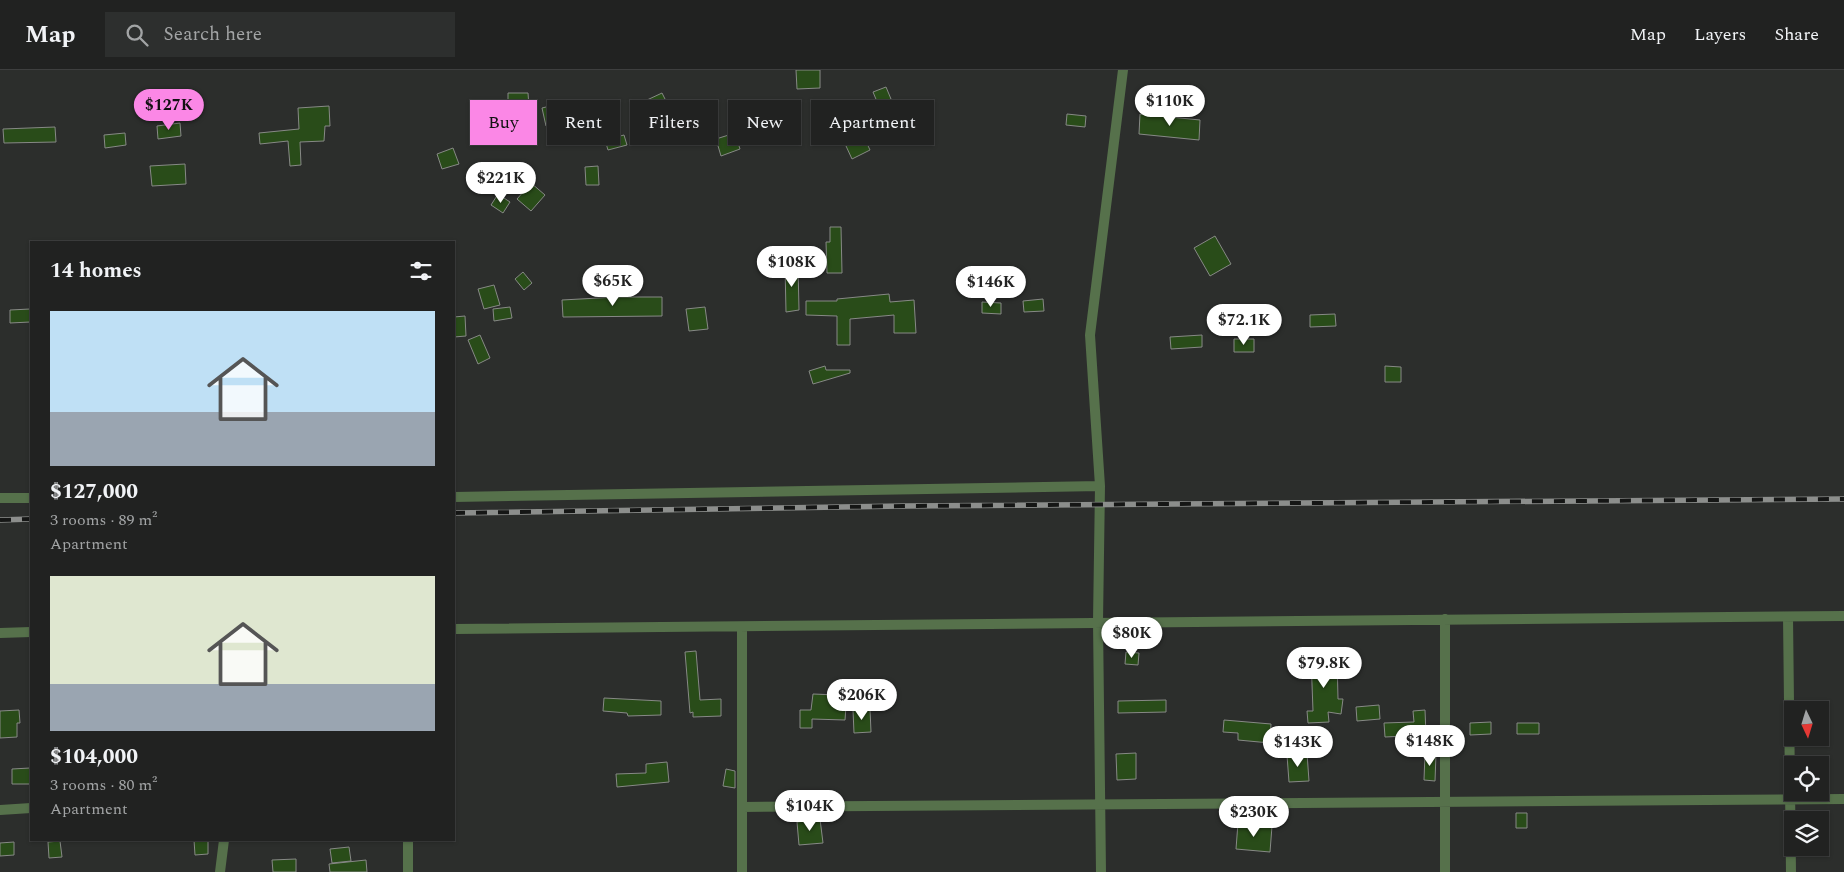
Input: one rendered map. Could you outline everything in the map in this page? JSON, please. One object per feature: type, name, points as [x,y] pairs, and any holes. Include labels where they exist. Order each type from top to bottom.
[{"type":"street","points":[[1101,872],[1098,622],[1100,486],[1090,335],[1123,70]]},
{"type":"street","points":[[455,497],[1100,486]]},
{"type":"street","points":[[0,498],[30,498]]},
{"type":"street","points":[[455,629],[1844,616]]},
{"type":"street","points":[[1788,617],[1790,756]]},
{"type":"street","points":[[1445,619],[1445,872]]},
{"type":"street","points":[[742,627],[742,872]]},
{"type":"street","points":[[0,633],[30,632]]},
{"type":"street","points":[[742,807],[1784,800]]},
{"type":"street","points":[[1829,800],[1844,800]]},
{"type":"street","points":[[1790,801],[1791,872]]},
{"type":"street","points":[[0,810],[30,808]]},
{"type":"street","points":[[220,872],[224,841]]},
{"type":"street","points":[[408,841],[408,872]]},
{"type":"building","points":[[796,70],[820,70],[820,88],[797,89]]},
{"type":"building","points":[[886,87],[891,99],[876,100],[873,92]]},
{"type":"building","points":[[508,93],[528,93],[528,100],[508,100]]},
{"type":"building","points":[[662,93],[666,100],[647,100]]},
{"type":"building","points":[[329,106],[330,126],[325,126],[324,141],[300,142],[301,165],[290,166],[288,141],[260,144],[259,133],[299,129],[298,108]]},
{"type":"building","points":[[547,107],[547,126],[546,126],[542,108]]},
{"type":"building","points":[[1067,114],[1086,116],[1085,127],[1066,125]]},
{"type":"building","points":[[1140,114],[1200,120],[1199,140],[1139,134]]},
{"type":"building","points":[[180,123],[181,136],[158,139],[157,126]]},
{"type":"building","points":[[55,127],[56,142],[4,143],[3,129]]},
{"type":"building","points":[[125,133],[126,145],[105,148],[104,135]]},
{"type":"building","points":[[624,135],[627,145],[608,150],[606,145],[620,145],[620,136]]},
{"type":"building","points":[[728,135],[728,145],[739,145],[740,149],[721,156],[718,138]]},
{"type":"building","points":[[868,145],[870,150],[852,159],[846,146]]},
{"type":"building","points":[[453,148],[459,164],[442,169],[437,154]]},
{"type":"building","points":[[185,164],[186,184],[152,186],[150,166]]},
{"type":"building","points":[[598,166],[599,185],[586,185],[585,167]]},
{"type":"building","points":[[531,183],[545,195],[531,211],[517,199]]},
{"type":"building","points":[[498,194],[510,202],[503,213],[491,205]]},
{"type":"building","points":[[830,227],[841,227],[842,273],[827,273],[826,242],[830,242]]},
{"type":"building","points":[[1215,236],[1231,264],[1210,276],[1194,248]]},
{"type":"building","points":[[798,265],[799,310],[786,312],[785,266]]},
{"type":"building","points":[[523,272],[532,283],[524,290],[515,279]]},
{"type":"building","points":[[494,285],[500,305],[484,309],[478,289]]},
{"type":"building","points":[[889,294],[890,302],[914,300],[916,333],[894,333],[894,315],[850,319],[850,345],[837,345],[837,316],[806,315],[806,301],[837,301],[837,299]]},
{"type":"building","points":[[662,297],[662,316],[563,317],[562,300]]},
{"type":"building","points":[[1043,299],[1044,311],[1024,312],[1023,301]]},
{"type":"building","points":[[982,302],[1001,303],[1001,314],[982,313]]},
{"type":"building","points":[[510,307],[512,318],[494,321],[493,309]]},
{"type":"building","points":[[705,307],[708,329],[689,331],[686,309]]},
{"type":"building","points":[[30,309],[30,322],[10,323],[10,310]]},
{"type":"building","points":[[1335,314],[1336,326],[1310,327],[1310,315]]},
{"type":"building","points":[[465,316],[466,336],[455,337],[455,317]]},
{"type":"building","points":[[480,335],[490,358],[478,364],[468,340]]},
{"type":"building","points":[[1202,335],[1202,347],[1171,349],[1170,337]]},
{"type":"building","points":[[1234,339],[1254,339],[1254,352],[1234,352]]},
{"type":"building","points":[[825,366],[826,370],[850,370],[850,373],[813,384],[809,371]]},
{"type":"building","points":[[1385,366],[1401,367],[1401,382],[1385,382]]},
{"type":"building","points":[[696,651],[700,700],[721,699],[721,716],[693,717],[693,712],[690,713],[685,652]]},
{"type":"building","points":[[1126,652],[1139,653],[1138,665],[1125,664]]},
{"type":"building","points":[[1337,656],[1338,699],[1343,699],[1341,714],[1328,712],[1329,722],[1308,723],[1307,711],[1313,711],[1311,657]]},
{"type":"building","points":[[813,694],[838,695],[837,706],[846,706],[845,720],[812,719],[812,728],[800,728],[800,710],[811,710]]},
{"type":"building","points":[[604,698],[661,701],[661,715],[628,716],[627,713],[603,711]]},
{"type":"building","points":[[1166,700],[1166,712],[1118,713],[1118,701]]},
{"type":"building","points":[[1379,705],[1380,719],[1357,721],[1356,707]]},
{"type":"building","points":[[870,709],[871,732],[854,733],[853,710]]},
{"type":"building","points":[[19,710],[20,723],[17,723],[17,737],[0,738],[0,711]]},
{"type":"building","points":[[1425,710],[1426,735],[1385,737],[1384,723],[1414,722],[1413,711]]},
{"type":"building","points":[[1224,720],[1271,724],[1270,743],[1238,740],[1238,733],[1223,732]]},
{"type":"building","points":[[1491,722],[1491,734],[1470,735],[1470,723]]},
{"type":"building","points":[[1517,723],[1539,723],[1539,734],[1517,734]]},
{"type":"building","points":[[1136,753],[1136,779],[1117,780],[1116,754]]},
{"type":"building","points":[[1307,753],[1309,781],[1289,782],[1287,755]]},
{"type":"building","points":[[1425,753],[1436,754],[1435,781],[1424,780]]},
{"type":"building","points":[[667,762],[669,782],[617,787],[616,774],[646,773],[646,764]]},
{"type":"building","points":[[30,768],[30,784],[12,784],[12,769]]},
{"type":"building","points":[[726,769],[735,771],[735,788],[723,786]]},
{"type":"building","points":[[1516,813],[1527,813],[1527,828],[1516,828]]},
{"type":"building","points":[[820,819],[823,843],[799,845],[797,822]]},
{"type":"building","points":[[1238,823],[1272,826],[1270,852],[1236,849]]},
{"type":"building","points":[[60,841],[62,857],[49,858],[48,842]]},
{"type":"building","points":[[194,841],[208,841],[208,854],[195,855]]},
{"type":"building","points":[[14,842],[14,855],[0,856],[0,843]]},
{"type":"building","points":[[349,847],[351,861],[332,863],[330,849]]},
{"type":"building","points":[[296,859],[296,872],[273,872],[272,860]]},
{"type":"building","points":[[366,860],[367,872],[330,872],[329,864]]},
{"type":"railway","points":[[455,513],[903,506],[1844,499]]},
{"type":"railway","points":[[0,520],[30,519]]}]
